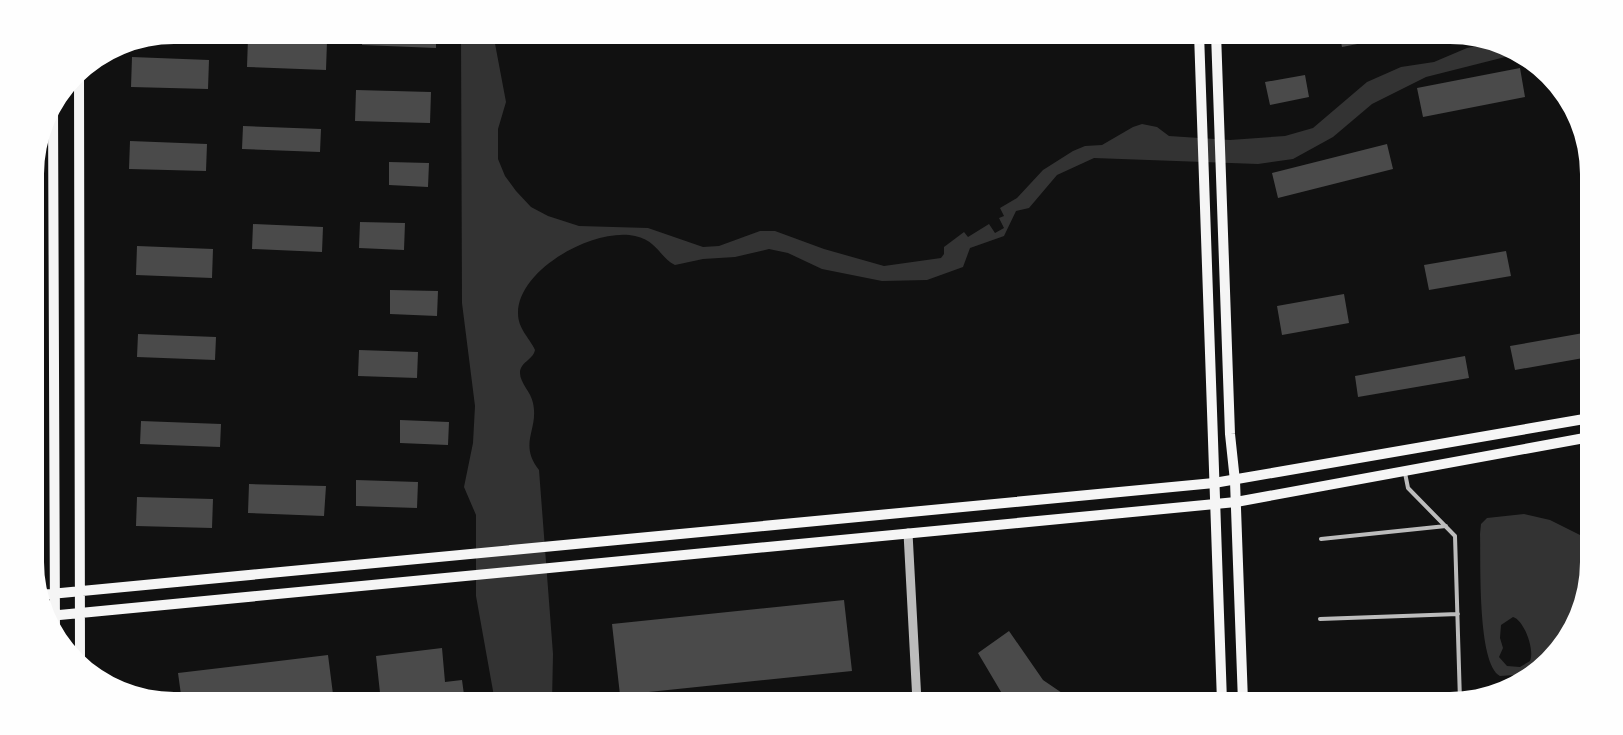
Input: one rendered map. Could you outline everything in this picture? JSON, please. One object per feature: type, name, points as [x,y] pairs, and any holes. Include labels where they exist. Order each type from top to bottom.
[{"type":"main road","points":[[1200,44],[1222,691]]},
{"type":"main road","points":[[1216,44],[1230,434],[1235,481],[1243,691]]},
{"type":"main road","points":[[79,84],[80,653]]},
{"type":"main road","points":[[52,127],[56,594],[53,611]]},
{"type":"main road","points":[[48,595],[1235,481],[1580,420]]},
{"type":"main road","points":[[55,616],[1236,502],[1580,439]]},
{"type":"street","points":[[908,533],[916,691]]},
{"type":"lane","points":[[1405,471],[1408,488],[1455,536],[1460,691]]},
{"type":"lane","points":[[1321,539],[1446,526]]},
{"type":"lane","points":[[1320,619],[1458,614]]},
{"type":"shaded area","points":[[461,44],[495,44],[506,102],[498,129],[498,159],[505,176],[516,191],[531,207],[548,216],[579,226],[648,228],[703,247],[719,246],[760,231],[775,231],[824,249],[884,266],[941,258],[944,254],[944,247],[964,232],[968,237],[989,224],[995,233],[1004,228],[999,218],[1004,216],[1000,208],[1017,198],[1043,170],[1073,151],[1085,146],[1102,145],[1133,127],[1142,124],[1157,127],[1169,136],[1230,140],[1285,136],[1313,128],[1367,82],[1401,67],[1434,62],[1476,46],[1506,57],[1426,77],[1372,104],[1333,137],[1293,159],[1258,164],[1094,158],[1057,175],[1029,208],[1016,211],[1004,236],[970,248],[963,267],[927,280],[882,281],[822,269],[788,253],[769,249],[735,257],[703,259],[675,265],[665,258],[654,245],[635,236],[618,235],[600,238],[562,255],[544,267],[531,281],[521,297],[518,313],[522,328],[535,350],[522,366],[520,373],[533,403],[534,421],[529,444],[533,460],[539,470],[553,654],[552,692],[493,692],[476,596],[476,515],[464,487],[473,443],[475,406],[462,303]]},
{"type":"shaded area","points":[[1524,514],[1550,520],[1580,535],[1577,587],[1570,611],[1553,641],[1542,654],[1513,675],[1500,676],[1493,668],[1487,653],[1482,611],[1481,524],[1487,518]],"holes":[[[1513,617],[1521,624],[1530,643],[1530,661],[1520,667],[1507,666],[1499,657],[1503,648],[1500,638],[1501,625]]]},
{"type":"building","points":[[248,44],[327,44],[326,70],[247,67]]},
{"type":"building","points":[[436,44],[436,48],[362,45]]},
{"type":"building","points":[[1341,44],[1357,44],[1342,47]]},
{"type":"building","points":[[132,57],[209,60],[208,89],[131,87]]},
{"type":"building","points":[[1520,68],[1525,97],[1423,117],[1417,88]]},
{"type":"building","points":[[1305,75],[1309,97],[1270,105],[1265,82]]},
{"type":"building","points":[[356,90],[431,92],[430,123],[355,121]]},
{"type":"building","points":[[243,126],[321,129],[320,152],[242,149]]},
{"type":"building","points":[[130,141],[207,144],[206,171],[129,169]]},
{"type":"building","points":[[1387,144],[1393,169],[1278,198],[1272,173]]},
{"type":"building","points":[[389,162],[429,163],[428,187],[389,185]]},
{"type":"building","points":[[360,222],[405,223],[404,250],[359,248]]},
{"type":"building","points":[[253,224],[323,227],[322,252],[252,249]]},
{"type":"building","points":[[137,246],[213,249],[212,278],[136,275]]},
{"type":"building","points":[[1506,251],[1511,276],[1429,290],[1424,265]]},
{"type":"building","points":[[390,290],[438,291],[437,316],[390,314]]},
{"type":"building","points":[[1344,294],[1349,323],[1282,335],[1277,306]]},
{"type":"building","points":[[138,334],[216,337],[215,360],[137,357]]},
{"type":"building","points":[[1580,334],[1580,359],[1515,370],[1510,346]]},
{"type":"building","points":[[359,350],[418,352],[417,378],[358,376]]},
{"type":"building","points":[[1465,356],[1469,378],[1358,397],[1355,376]]},
{"type":"building","points":[[400,420],[449,422],[448,445],[400,443]]},
{"type":"building","points":[[141,421],[221,424],[220,447],[140,444]]},
{"type":"building","points":[[356,480],[418,482],[417,508],[356,506]]},
{"type":"building","points":[[249,484],[326,486],[324,516],[248,513]]},
{"type":"building","points":[[137,497],[213,499],[212,528],[136,526]]},
{"type":"building","points":[[844,600],[852,671],[653,692],[620,692],[612,624]]},
{"type":"building","points":[[1009,631],[1043,680],[1060,691],[1001,691],[978,653]]},
{"type":"building","points":[[442,648],[445,682],[462,680],[464,692],[380,692],[376,656]]},
{"type":"building","points":[[328,655],[333,692],[181,692],[178,673]]}]
